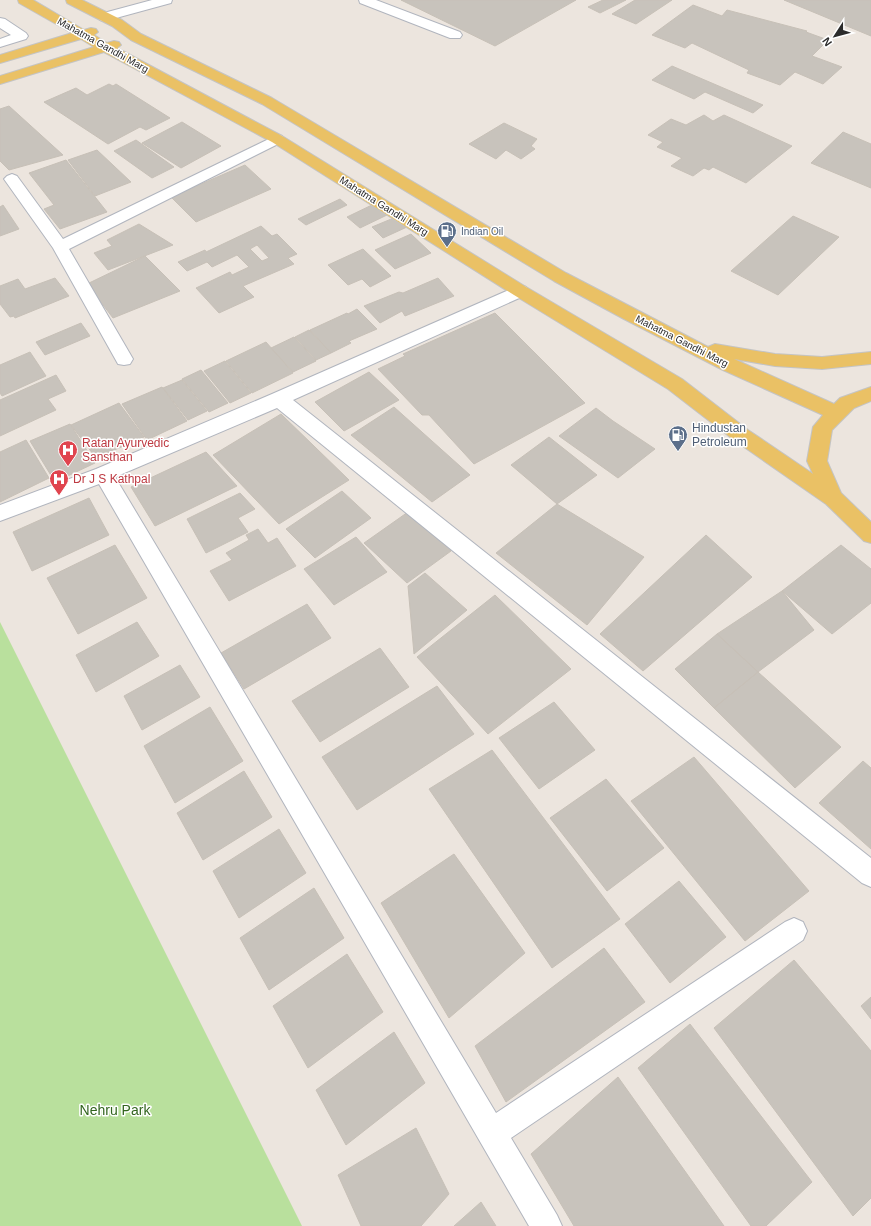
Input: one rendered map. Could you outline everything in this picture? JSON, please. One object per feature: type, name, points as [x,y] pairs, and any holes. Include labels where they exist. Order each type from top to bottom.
[{"type":"main road","name":"Mahatma Gandhi Marg","points":[[24,0],[106,48],[276,139],[520,291],[674,384],[741,435],[833,498]]},
{"type":"main road","name":"Mahatma Gandhi Marg","points":[[72,0],[111,20],[136,37],[267,101],[560,277],[630,315],[729,365],[837,413]]},
{"type":"main road","points":[[0,59],[83,34],[111,20]]},
{"type":"main road","points":[[0,80],[106,48],[136,37]]},
{"type":"main road","points":[[692,346],[775,360],[822,363],[871,358]]},
{"type":"main road","points":[[871,394],[847,402],[823,427],[818,461],[833,498],[871,535]]},
{"type":"street","points":[[111,20],[166,0]]},
{"type":"street","points":[[365,0],[455,35]]},
{"type":"street","points":[[0,22],[21,36],[0,42]]},
{"type":"street","points":[[60,247],[276,139]]},
{"type":"street","points":[[12,179],[60,247],[124,359]]},
{"type":"street","points":[[0,513],[103,474],[520,291]]},
{"type":"street","points":[[279,398],[871,874]]},
{"type":"street","points":[[103,474],[546,1226]]},
{"type":"street","points":[[492,1133],[794,931]]},
{"type":"green space","name":"Nehru Park","points":[[0,622],[302,1226],[0,1226]]},
{"type":"building","points":[[401,0],[576,0],[495,46]]},
{"type":"building","points":[[603,0],[626,0],[600,13],[588,7]]},
{"type":"building","points":[[635,0],[672,0],[636,24],[612,14]]},
{"type":"building","points":[[784,0],[871,0],[871,36]]},
{"type":"building","points":[[693,5],[722,16],[727,10],[807,31],[806,32],[828,40],[812,56],[842,67],[823,84],[795,72],[780,85],[747,73],[749,70],[692,43],[685,48],[652,35]]},
{"type":"building","points":[[672,66],[763,105],[753,113],[705,92],[694,99],[652,80]]},
{"type":"building","points":[[109,84],[113,86],[116,84],[170,118],[146,130],[140,127],[108,144],[44,102],[76,88],[87,95]]},
{"type":"building","points":[[9,106],[63,155],[9,170],[0,161],[0,109]]},
{"type":"building","points":[[704,115],[713,121],[724,115],[792,146],[746,183],[713,167],[709,170],[704,168],[693,176],[671,166],[682,158],[657,147],[663,142],[648,135],[671,119],[686,125]]},
{"type":"building","points":[[182,122],[221,146],[181,168],[142,143]]},
{"type":"building","points":[[504,123],[537,139],[531,146],[535,149],[521,159],[506,150],[496,159],[469,144]]},
{"type":"building","points":[[843,132],[871,144],[871,188],[811,163]]},
{"type":"building","points":[[136,140],[174,167],[152,178],[114,151]]},
{"type":"building","points":[[97,150],[131,182],[95,196],[68,160]]},
{"type":"building","points":[[66,160],[107,212],[60,229],[44,209],[54,205],[29,173]]},
{"type":"building","points":[[245,165],[271,189],[196,222],[171,197]]},
{"type":"building","points":[[340,199],[347,205],[306,225],[298,219]]},
{"type":"building","points":[[374,204],[387,215],[360,228],[347,217]]},
{"type":"building","points":[[3,205],[19,229],[0,236],[0,207]]},
{"type":"building","points":[[793,216],[839,237],[778,295],[731,271]]},
{"type":"building","points":[[396,217],[407,227],[383,238],[372,227]]},
{"type":"building","points":[[139,224],[173,245],[108,270],[94,253],[112,246],[107,240]]},
{"type":"building","points":[[261,226],[272,236],[277,234],[297,254],[288,258],[294,264],[243,286],[254,297],[219,313],[196,288],[230,272],[232,275],[249,267],[237,255],[212,267],[207,262],[187,271],[178,262],[205,250],[206,252]],"holes":[[[257,245],[269,258],[262,261],[250,249]]]},
{"type":"building","points":[[411,234],[431,253],[395,269],[375,250]]},
{"type":"building","points":[[363,249],[391,276],[370,287],[362,279],[348,285],[328,265]]},
{"type":"building","points":[[145,256],[180,291],[113,318],[87,284]]},
{"type":"building","points":[[55,278],[69,296],[15,318],[14,316],[10,317],[0,304],[0,286],[18,279],[25,289]]},
{"type":"building","points":[[438,278],[454,296],[405,316],[402,311],[380,323],[364,306],[399,292],[403,293]]},
{"type":"building","points":[[357,309],[377,329],[349,341],[351,343],[331,353],[310,330],[347,313],[348,314]]},
{"type":"building","points":[[495,313],[585,403],[474,464],[429,415],[422,415],[378,369],[405,356],[403,354]]},
{"type":"building","points":[[81,323],[90,336],[45,355],[36,342]]},
{"type":"building","points":[[309,330],[331,353],[316,360],[295,337]]},
{"type":"building","points":[[294,337],[316,361],[293,372],[271,348]]},
{"type":"building","points":[[266,342],[293,373],[252,393],[226,361]]},
{"type":"building","points":[[30,352],[46,376],[2,396],[0,393],[0,365]]},
{"type":"building","points":[[225,361],[251,393],[230,403],[204,371]]},
{"type":"building","points":[[201,370],[228,403],[209,412],[182,379]]},
{"type":"building","points":[[369,372],[399,400],[344,431],[315,402]]},
{"type":"building","points":[[56,375],[66,391],[48,399],[56,410],[0,436],[0,400]]},
{"type":"building","points":[[182,380],[207,411],[188,420],[163,388]]},
{"type":"building","points":[[162,387],[187,421],[147,440],[122,404]]},
{"type":"building","points":[[119,403],[144,437],[96,458],[71,425]]},
{"type":"building","points":[[394,407],[470,475],[432,502],[351,435]]},
{"type":"building","points":[[596,408],[655,449],[618,478],[559,436]]},
{"type":"building","points":[[281,414],[349,480],[279,524],[213,455]]},
{"type":"building","points":[[70,424],[95,463],[55,482],[30,441]]},
{"type":"building","points":[[549,437],[597,475],[557,504],[511,465]]},
{"type":"building","points":[[26,440],[49,478],[0,502],[0,452]]},
{"type":"building","points":[[206,452],[237,486],[155,526],[131,487]]},
{"type":"building","points":[[342,491],[371,518],[315,558],[286,529]]},
{"type":"building","points":[[240,493],[255,509],[238,518],[248,532],[206,553],[187,519]]},
{"type":"building","points":[[89,498],[109,535],[32,571],[13,532]]},
{"type":"building","points":[[557,504],[644,557],[587,625],[496,553]]},
{"type":"building","points":[[408,512],[451,551],[407,583],[364,543]]},
{"type":"building","points":[[258,529],[268,543],[277,538],[296,566],[229,601],[210,571],[232,560],[226,553],[249,540],[246,535]]},
{"type":"building","points":[[706,535],[752,577],[643,671],[600,634]]},
{"type":"building","points":[[356,537],[387,572],[334,605],[304,569]]},
{"type":"building","points":[[115,545],[147,598],[78,634],[47,578]]},
{"type":"building","points":[[841,545],[871,569],[871,603],[832,634],[782,591]]},
{"type":"building","points":[[425,573],[467,610],[414,654],[408,586]]},
{"type":"building","points":[[782,591],[814,630],[758,672],[717,634]]},
{"type":"building","points":[[495,595],[571,669],[488,734],[417,657]]},
{"type":"building","points":[[307,604],[331,638],[244,689],[221,653]]},
{"type":"building","points":[[137,622],[159,656],[96,692],[76,655]]},
{"type":"building","points":[[717,634],[758,672],[714,708],[675,669]]},
{"type":"building","points":[[380,648],[409,687],[320,742],[292,701]]},
{"type":"building","points":[[180,665],[200,697],[142,730],[124,696]]},
{"type":"building","points":[[758,672],[841,747],[795,788],[714,708]]},
{"type":"building","points":[[437,686],[474,734],[357,810],[322,757]]},
{"type":"building","points":[[554,702],[595,750],[539,789],[499,738]]},
{"type":"building","points":[[210,707],[243,761],[175,803],[144,746]]},
{"type":"building","points":[[492,750],[620,919],[552,968],[429,789]]},
{"type":"building","points":[[694,757],[809,891],[745,941],[631,801]]},
{"type":"building","points":[[863,761],[871,768],[871,849],[819,803]]},
{"type":"building","points":[[244,771],[272,817],[203,860],[177,813]]},
{"type":"building","points":[[606,779],[664,848],[607,891],[550,818]]},
{"type":"building","points":[[279,829],[306,873],[239,918],[213,871]]},
{"type":"building","points":[[454,854],[525,953],[449,1018],[381,903]]},
{"type":"building","points":[[679,881],[726,937],[670,983],[625,924]]},
{"type":"building","points":[[314,888],[344,938],[269,990],[240,938]]},
{"type":"building","points":[[604,948],[645,1002],[506,1102],[475,1046]]},
{"type":"building","points":[[347,954],[383,1012],[308,1068],[273,1006]]},
{"type":"building","points":[[794,960],[871,1051],[871,1198],[853,1216],[714,1028]]},
{"type":"building","points":[[871,997],[871,1019],[861,1006]]},
{"type":"building","points":[[690,1024],[812,1182],[766,1226],[751,1226],[638,1068]]},
{"type":"building","points":[[394,1032],[425,1083],[346,1145],[316,1090]]},
{"type":"building","points":[[618,1077],[724,1226],[574,1226],[531,1154]]},
{"type":"building","points":[[416,1128],[449,1194],[421,1226],[361,1226],[338,1175]]},
{"type":"building","points":[[481,1202],[496,1226],[454,1226]]},
{"type":"place","name":"Indian Oil","points":[[447,248]]},
{"type":"place","name":"Hindustan Petroleum","points":[[678,452]]},
{"type":"place","name":"Ratan Ayurvedic Sansthan","points":[[68,467]]},
{"type":"place","name":"Dr J S Kathpal","points":[[59,496]]}]
